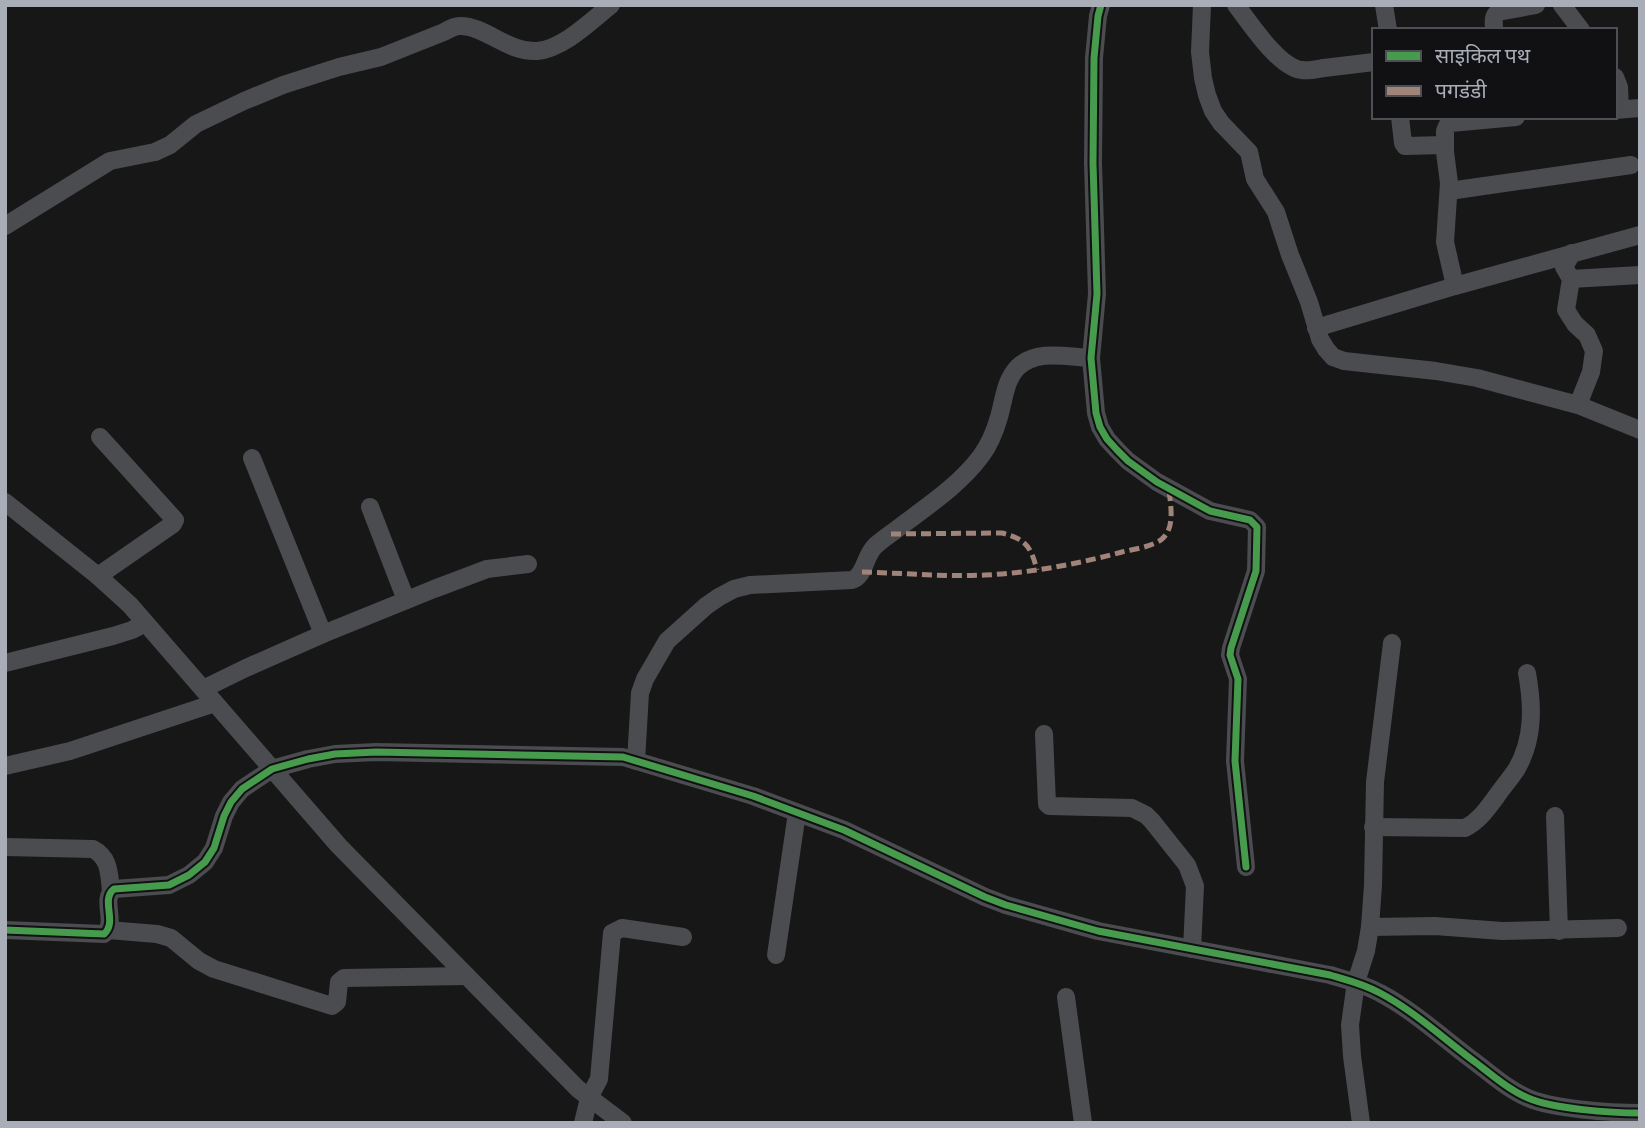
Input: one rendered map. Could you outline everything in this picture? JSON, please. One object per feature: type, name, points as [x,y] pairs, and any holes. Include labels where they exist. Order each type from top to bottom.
[{"type":"street","points":[[5,226],[110,161],[155,152],[170,145],[195,124],[283,85],[382,57],[460,26],[473,29],[514,48],[537,51],[551,48],[562,43],[611,5]]},
{"type":"street","points":[[1101,5],[1094,58],[1093,163],[1097,295],[1091,358],[1096,413],[1107,439],[1157,482],[1210,511],[1250,520],[1257,527],[1256,571],[1230,655],[1238,679],[1235,761],[1246,867]]},
{"type":"street","points":[[1202,5],[1200,52],[1207,95],[1221,123],[1245,147],[1251,157],[1255,179],[1276,212],[1316,328],[1325,349],[1333,357],[1344,361],[1476,378],[1578,405],[1640,430]]},
{"type":"street","points":[[1236,5],[1284,63],[1295,69],[1372,62]]},
{"type":"street","points":[[1384,5],[1388,28]]},
{"type":"street","points":[[1490,17],[1501,11],[1536,5]]},
{"type":"street","points":[[1562,5],[1579,28]]},
{"type":"street","points":[[1617,82],[1618,110],[1640,108]]},
{"type":"street","points":[[1400,119],[1405,146],[1445,145]]},
{"type":"street","points":[[1455,286],[1445,242],[1450,183],[1445,131],[1451,123],[1493,119]]},
{"type":"street","points":[[1449,191],[1630,165]]},
{"type":"street","points":[[1316,328],[1640,235]]},
{"type":"street","points":[[1572,253],[1564,267],[1571,279],[1566,310],[1575,324],[1587,335],[1594,351],[1591,372],[1578,405]]},
{"type":"street","points":[[1571,279],[1640,275]]},
{"type":"street","points":[[636,761],[640,692],[645,679],[667,641],[706,606],[734,589],[750,585],[857,579],[875,546],[943,495],[980,458],[995,432],[1004,395],[1018,368],[1030,359],[1042,356],[1091,358]]},
{"type":"street","points":[[98,576],[175,520],[100,438]]},
{"type":"street","points":[[253,458],[323,634]]},
{"type":"street","points":[[5,502],[130,605],[339,846],[578,1089],[623,1123]]},
{"type":"street","points":[[370,508],[406,600]]},
{"type":"street","points":[[203,689],[323,634],[406,600],[487,569],[528,564]]},
{"type":"street","points":[[5,663],[132,630],[145,622]]},
{"type":"street","points":[[1361,1123],[1354,1081],[1350,1025],[1356,982],[1370,927],[1378,750],[1392,643]]},
{"type":"street","points":[[1373,827],[1465,828],[1481,817],[1516,770],[1524,751],[1532,716],[1527,673]]},
{"type":"street","points":[[5,766],[70,751],[215,703]]},
{"type":"street","points":[[1044,734],[1049,806],[1114,806],[1140,811],[1152,821],[1187,865],[1195,886],[1192,949]]},
{"type":"street","points":[[111,891],[169,885],[189,875],[205,862],[214,848],[231,802],[242,789],[272,769],[308,759],[335,754],[376,752],[623,757],[753,796],[844,830],[1006,905],[1098,931],[1356,982],[1380,992],[1402,1006],[1503,1083],[1527,1098],[1576,1108],[1640,1112]]},
{"type":"street","points":[[776,955],[797,813]]},
{"type":"street","points":[[1555,816],[1559,930]]},
{"type":"street","points":[[5,847],[93,849],[100,853],[108,865],[111,891],[108,930],[104,934],[5,930]]},
{"type":"street","points":[[1370,927],[1419,925],[1502,931],[1618,928]]},
{"type":"street","points":[[583,1123],[589,1098],[598,1079],[612,933],[621,928],[683,937]]},
{"type":"street","points":[[108,930],[157,934],[171,938],[199,961],[214,969],[332,1006],[337,1002],[339,982],[344,978],[467,976]]},
{"type":"street","points":[[1066,997],[1083,1123]]},
{"type":"marked path","points":[[862,572],[954,576],[1002,574],[1071,564],[1143,547],[1162,539],[1169,528],[1169,488]]},
{"type":"marked path","points":[[891,534],[1002,533],[1017,538],[1026,545],[1037,570]]},
{"type":"cycle path","points":[[1101,5],[1094,58],[1093,163],[1097,294],[1091,358],[1096,413],[1107,439],[1128,461],[1157,482],[1210,511],[1250,520],[1257,527],[1256,571],[1230,655],[1238,679],[1235,761],[1246,867]]},
{"type":"cycle path","points":[[5,930],[104,934],[110,923],[108,899],[114,889],[169,885],[189,875],[205,862],[214,848],[231,802],[242,789],[272,769],[335,754],[376,752],[623,757],[753,796],[844,830],[1006,905],[1098,931],[1330,975],[1362,985],[1405,1008],[1501,1082],[1528,1098],[1567,1108],[1640,1113]]}]
